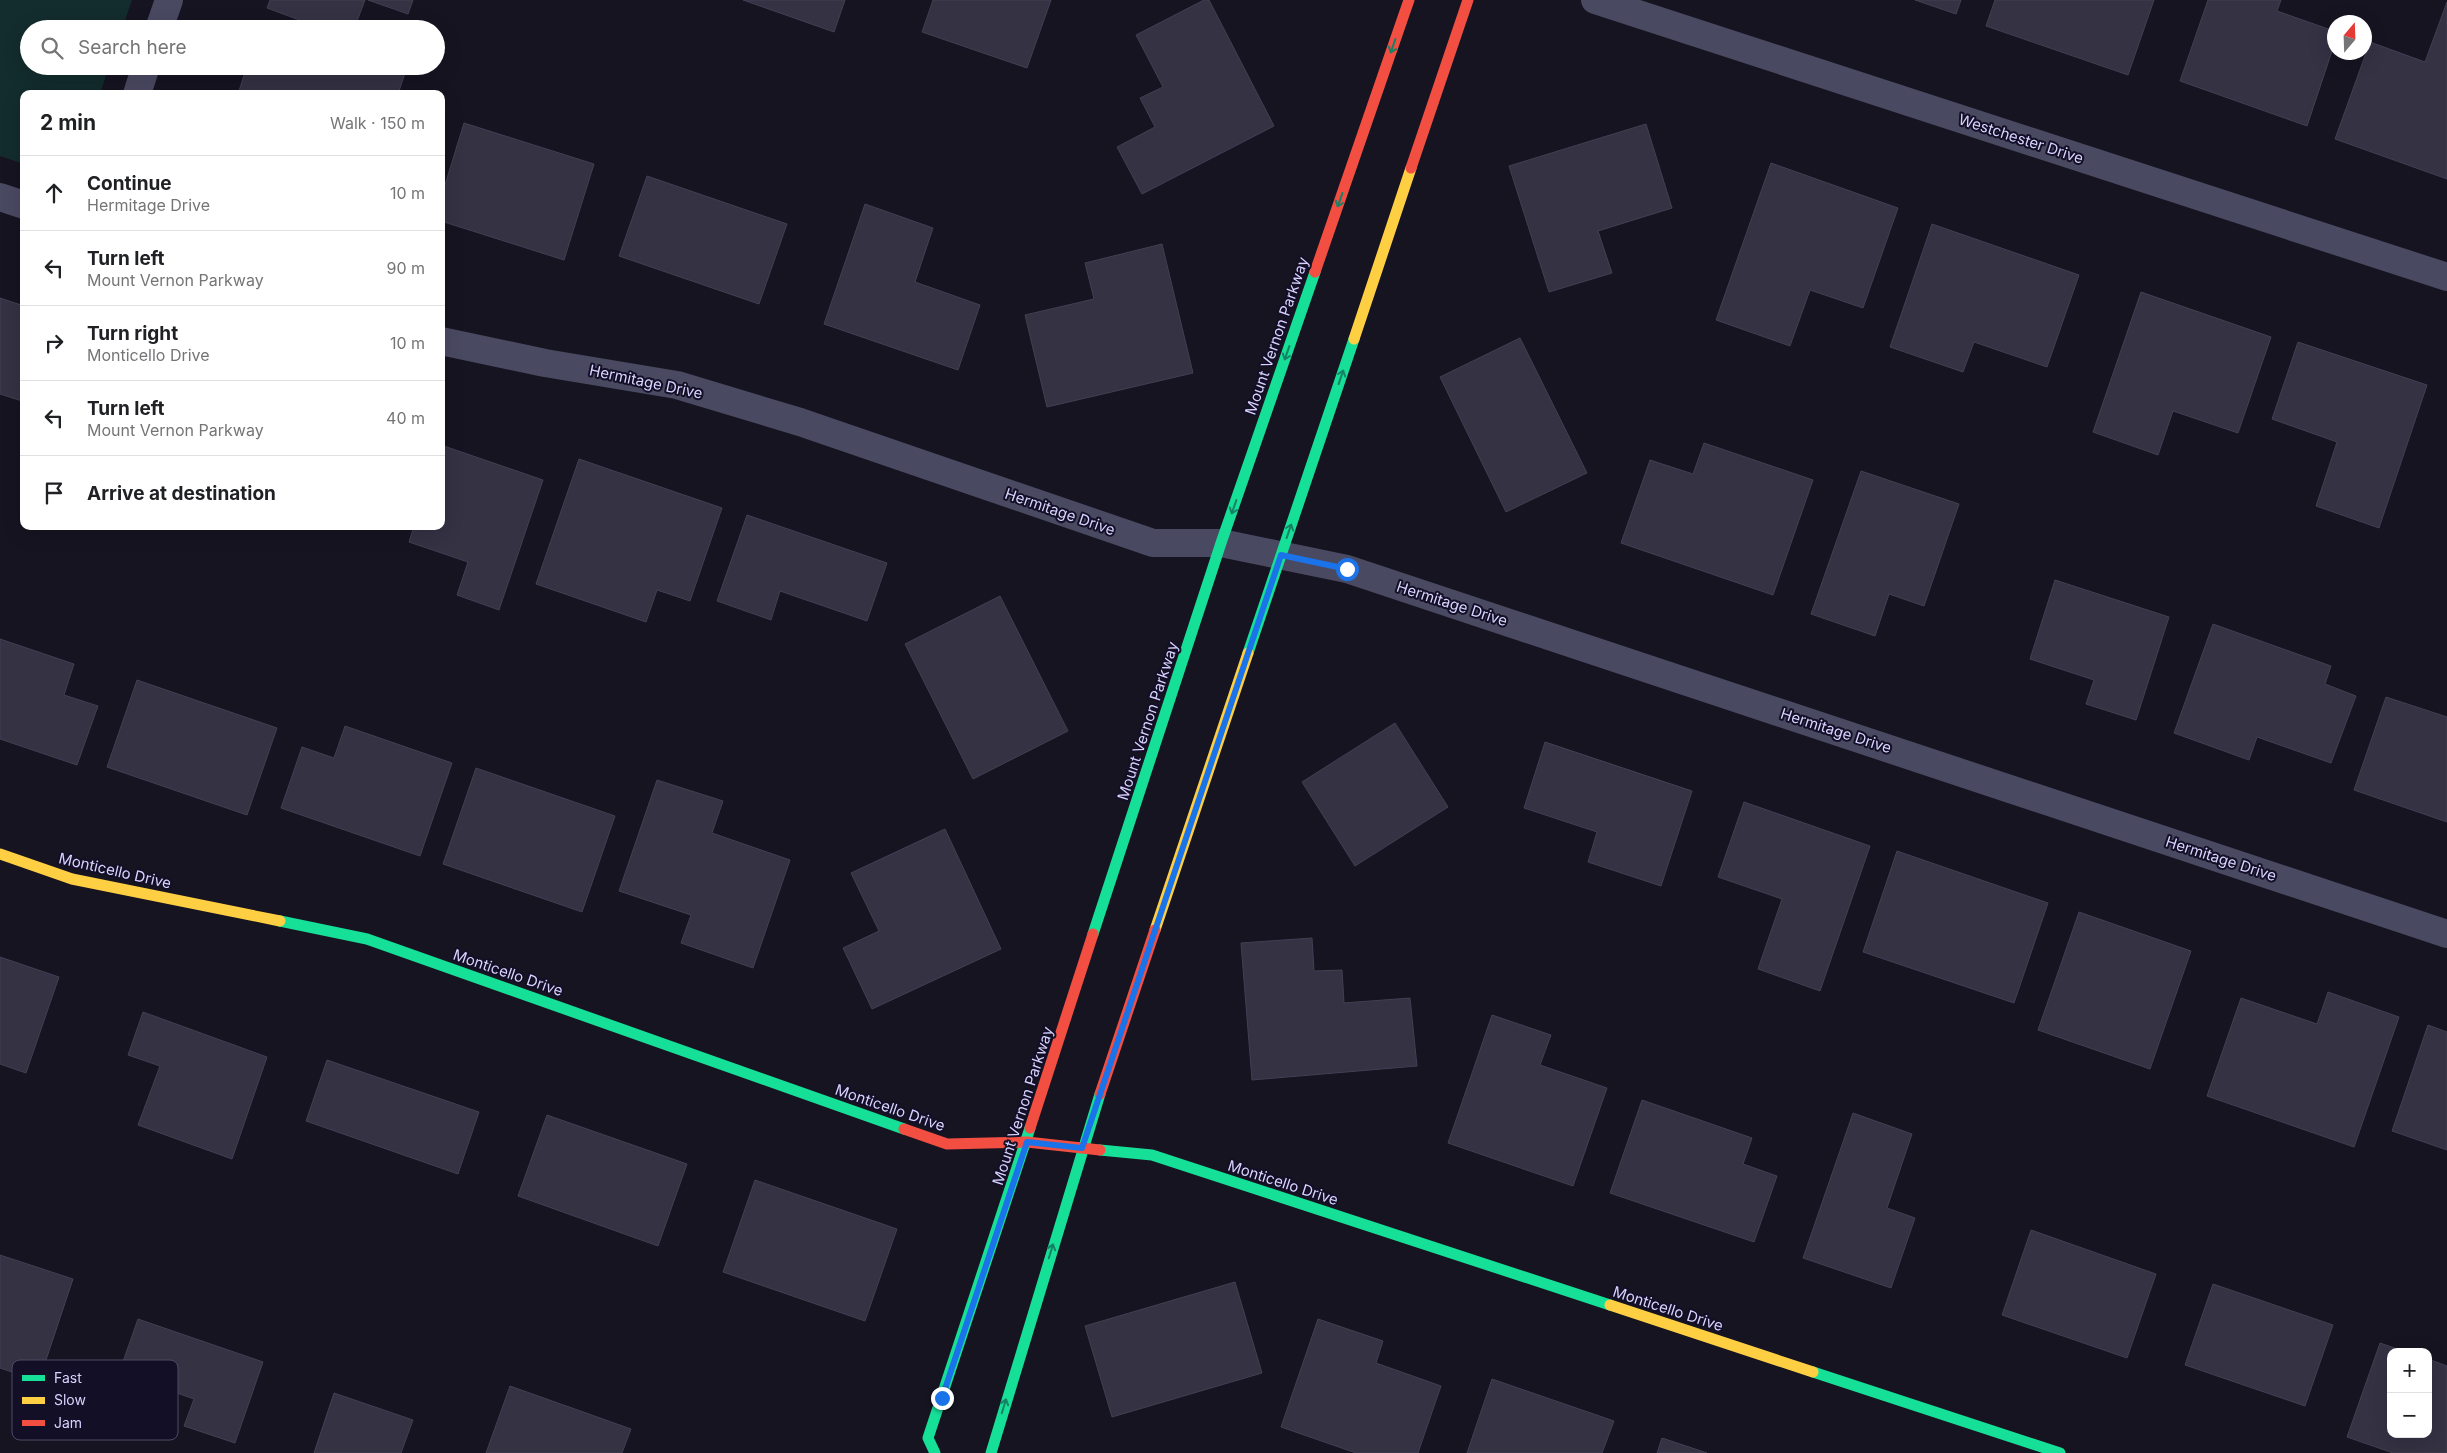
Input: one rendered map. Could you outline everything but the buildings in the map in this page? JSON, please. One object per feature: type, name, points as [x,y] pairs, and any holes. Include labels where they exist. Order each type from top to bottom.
[{"type":"street","points":[[162,20],[169,0]]},
{"type":"street","name":"Mount Vernon Parkway","points":[[934,1453],[928,1438],[1027,1142],[1221,543],[1409,0]]},
{"type":"street","points":[[991,1453],[1082,1148],[1468,0]]},
{"type":"street","name":"Westchester Drive","points":[[1595,0],[2447,277]]},
{"type":"street","points":[[138,90],[143,75]]},
{"type":"street","points":[[0,196],[20,204]]},
{"type":"street","name":"Hermitage Drive","points":[[445,342],[545,363],[677,385],[800,422],[1153,544],[1221,543],[1347,569],[2447,934]]},
{"type":"street","name":"Monticello Drive","points":[[0,854],[72,879],[367,939],[947,1144],[1027,1142],[1152,1155],[2060,1453]]},
{"type":"green space","points":[[0,0],[132,0],[125,20],[20,20],[20,75],[106,75],[101,90],[20,90],[20,163],[0,156]]},
{"type":"traffic: fast","points":[[1093,934],[1221,543],[1315,272]]},
{"type":"traffic: fast","points":[[1248,653],[1354,339]]},
{"type":"traffic: fast","points":[[280,921],[367,939],[904,1129]]},
{"type":"traffic: fast","points":[[991,1453],[1100,1094]]},
{"type":"traffic: fast","points":[[935,1453],[928,1438],[1030,1128]]},
{"type":"traffic: fast","points":[[1100,1150],[1152,1155],[1610,1305]]},
{"type":"traffic: fast","points":[[1813,1372],[2060,1453]]},
{"type":"traffic: slow","points":[[1354,339],[1411,168]]},
{"type":"traffic: slow","points":[[1155,930],[1248,653]]},
{"type":"traffic: slow","points":[[0,854],[72,879],[280,921]]},
{"type":"traffic: slow","points":[[1610,1305],[1813,1372]]},
{"type":"traffic: jam","points":[[1315,272],[1409,0]]},
{"type":"traffic: jam","points":[[1411,168],[1468,0]]},
{"type":"traffic: jam","points":[[1100,1094],[1155,930]]},
{"type":"traffic: jam","points":[[1030,1128],[1093,934]]},
{"type":"traffic: jam","points":[[904,1129],[947,1144],[1027,1142],[1100,1150]]},
{"type":"route","points":[[942,1398],[1027,1142],[1082,1148],[1281,555],[1347,569]]}]
